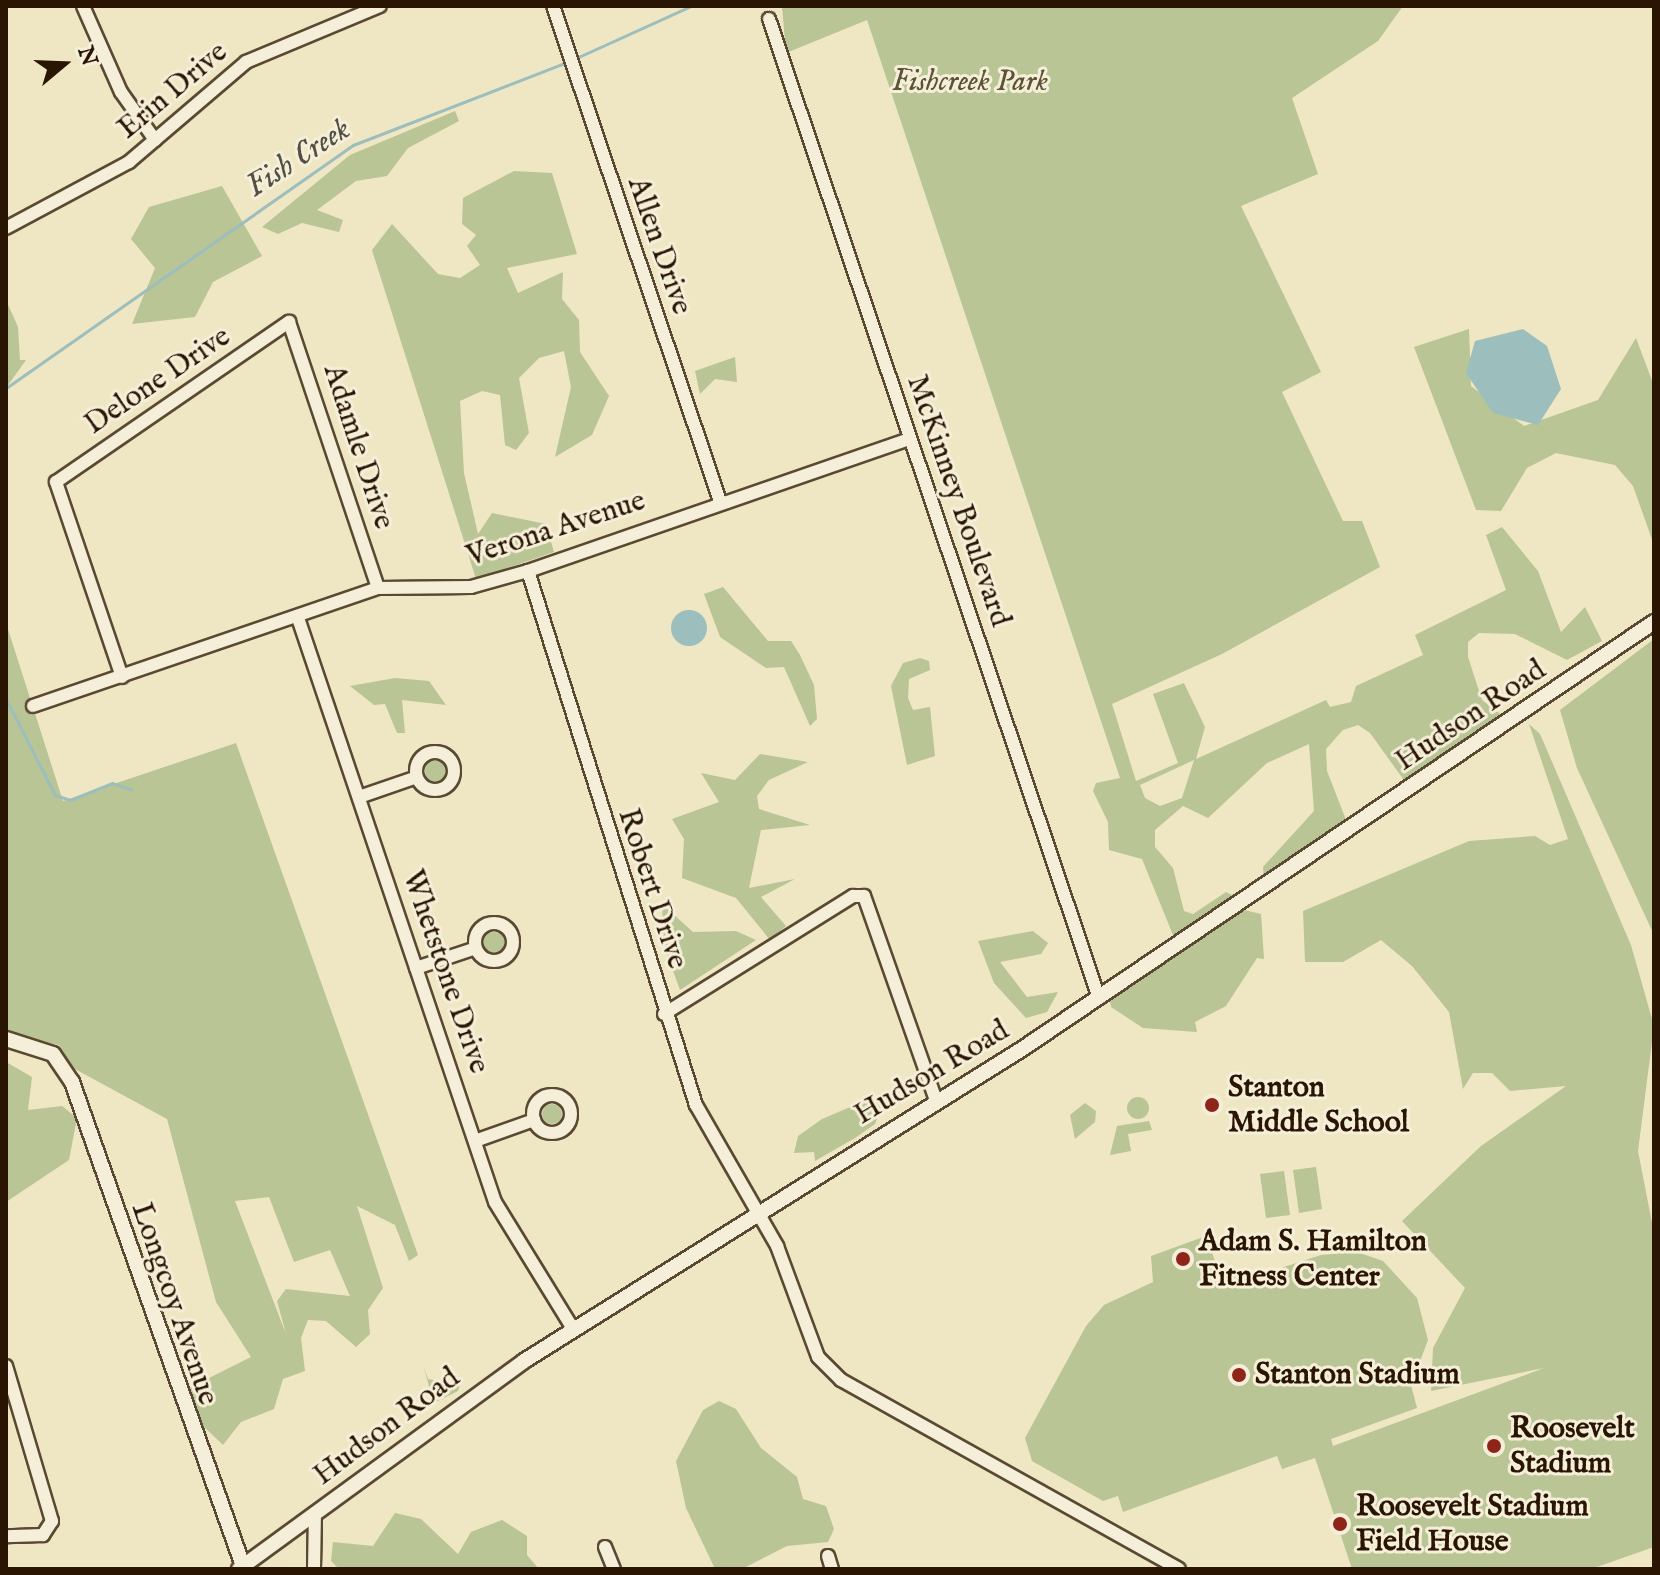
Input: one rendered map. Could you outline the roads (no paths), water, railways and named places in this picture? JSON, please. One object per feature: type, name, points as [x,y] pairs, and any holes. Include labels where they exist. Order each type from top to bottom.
[{"type":"street","points":[[83,6],[121,92],[155,140]]},
{"type":"street","name":"Erin Drive","points":[[6,228],[90,188],[155,140],[246,62],[380,6]]},
{"type":"street","name":"Allen Drive","points":[[553,6],[720,501]]},
{"type":"street","name":"McKinney Boulevard","points":[[769,19],[1099,998]]},
{"type":"street","name":"Delone Drive","points":[[122,677],[56,482],[289,322]]},
{"type":"street","name":"Adamle Drive","points":[[289,322],[378,588]]},
{"type":"street","name":"Verona Avenue","points":[[33,706],[298,618],[378,588],[471,587],[528,571],[720,501],[910,439]]},
{"type":"street","name":"Robert Drive","points":[[528,571],[664,1014],[704,1124],[782,1257],[811,1344],[832,1373],[1179,1569]]},
{"type":"street","name":"Whetstone Drive","points":[[298,618],[503,1220],[573,1329]]},
{"type":"street","name":"Hudson Road","points":[[241,1568],[573,1329],[755,1211],[1099,998],[1654,622]]},
{"type":"street","points":[[359,797],[417,777]]},
{"type":"street","points":[[664,1014],[853,896],[864,896],[936,1101]]},
{"type":"street","points":[[416,968],[476,948]]},
{"type":"street","name":"Longcoy Avenue","points":[[6,1039],[58,1059],[241,1568]]},
{"type":"street","points":[[475,1141],[534,1120]]},
{"type":"street","points":[[6,1536],[49,1530],[50,1502],[7,1373]]},
{"type":"street","points":[[314,1569],[315,1513]]},
{"type":"street","points":[[605,1547],[614,1569]]},
{"type":"water","points":[[1523,329],[1547,346],[1561,389],[1538,425],[1493,413],[1466,373],[1475,341]]},
{"type":"water","points":[[689,610],[702,615],[707,628],[702,641],[689,646],[676,641],[671,628],[676,615]]},
{"type":"waterway","name":"Fish Creek","points":[[574,59],[691,6]]},
{"type":"waterway","name":"Fish Creek","points":[[6,388],[353,145],[567,62]]},
{"type":"waterway","points":[[6,699],[55,795],[70,800],[112,783],[131,789]]},
{"type":"place","name":"Stanton Middle School","points":[[1212,1105]]},
{"type":"place","name":"Adam S. Hamilton Fitness Center","points":[[1183,1259]]},
{"type":"place","name":"Stanton Stadium","points":[[1239,1375]]},
{"type":"place","name":"Roosevelt Stadium","points":[[1494,1446]]},
{"type":"place","name":"Roosevelt Stadium Field House","points":[[1340,1524]]},
{"type":"park label","name":"Fishcreek Park","points":[[970,82]]}]
